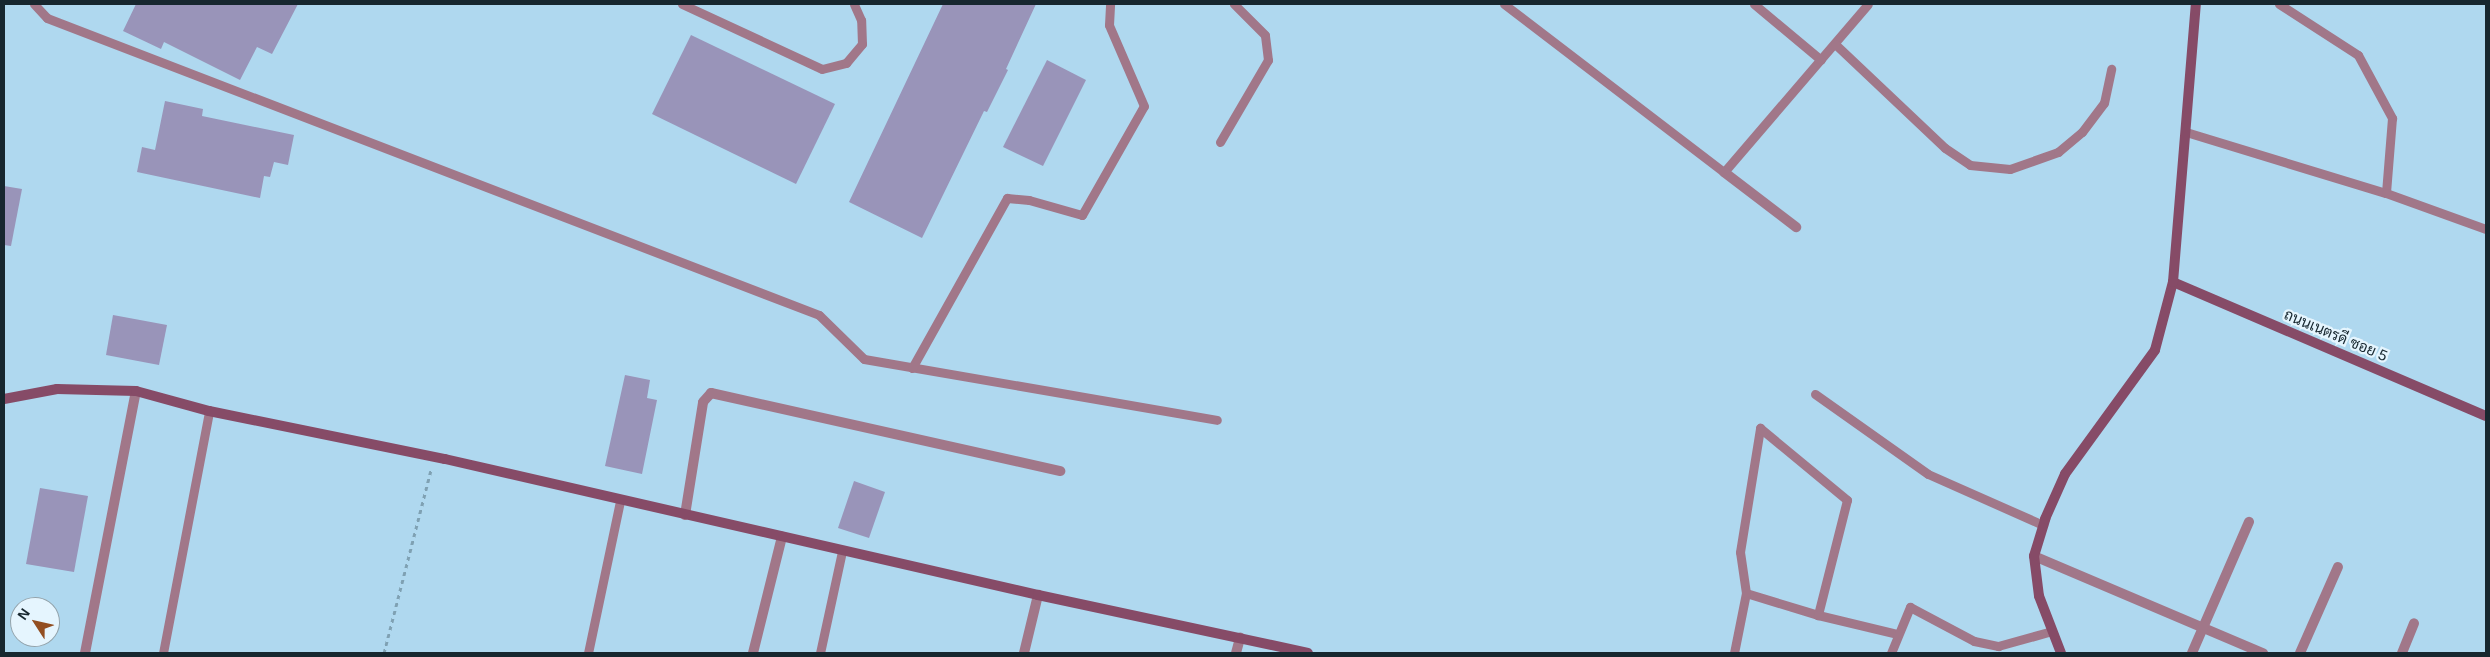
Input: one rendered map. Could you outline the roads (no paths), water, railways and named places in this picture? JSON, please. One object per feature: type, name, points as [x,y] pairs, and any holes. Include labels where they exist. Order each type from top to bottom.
[{"type":"street","points":[[2061,653],[2039,596],[2034,556],[2043,525],[2066,474],[2155,350],[2173,282],[2196,4]]},
{"type":"street","points":[[1724,172],[1796,227]]},
{"type":"street","name":"ถนนเนตรดี ซอย 5","points":[[2173,282],[2486,416]]},
{"type":"street","points":[[4,399],[57,389],[136,391],[209,411],[434,457],[1038,595],[1308,653]]},
{"type":"street","points":[[85,653],[136,391]]},
{"type":"street","points":[[685,515],[703,402],[712,393],[1060,471]]},
{"type":"street","points":[[2192,653],[2249,522]]},
{"type":"street","points":[[753,653],[782,537]]},
{"type":"street","points":[[2034,556],[2263,653]]},
{"type":"street","points":[[2300,653],[2338,567]]},
{"type":"street","points":[[1024,653],[1038,595]]},
{"type":"street","points":[[2402,653],[2414,623]]},
{"type":"street","points":[[1236,653],[1240,638]]},
{"type":"lane","points":[[34,4],[46,18],[819,315],[864,359],[1217,420]]},
{"type":"lane","points":[[682,4],[822,69],[846,63],[862,44],[861,20],[854,4]]},
{"type":"lane","points":[[912,368],[1007,198],[1030,200],[1082,215],[1144,106],[1109,25],[1110,4]]},
{"type":"lane","points":[[1220,142],[1268,60],[1265,35],[1234,4]]},
{"type":"lane","points":[[1504,4],[1724,172],[1868,4]]},
{"type":"lane","points":[[1754,4],[1821,60]]},
{"type":"lane","points":[[2279,4],[2358,55],[2392,118],[2386,193]]},
{"type":"lane","points":[[1835,44],[1945,148],[1970,165],[2010,169],[2058,152],[2082,132],[2104,103],[2111,69]]},
{"type":"lane","points":[[2186,132],[2386,193],[2486,229]]},
{"type":"lane","points":[[1815,394],[1928,474],[2043,525]]},
{"type":"lane","points":[[163,653],[209,411]]},
{"type":"lane","points":[[1734,653],[1746,593],[1740,552],[1760,428],[1847,500],[1818,615]]},
{"type":"lane","points":[[588,653],[620,501]]},
{"type":"lane","points":[[820,653],[842,551]]},
{"type":"lane","points":[[1746,593],[1818,615],[1898,634]]},
{"type":"lane","points":[[1891,653],[1910,607],[1974,640],[1998,646],[2052,631]]}]
